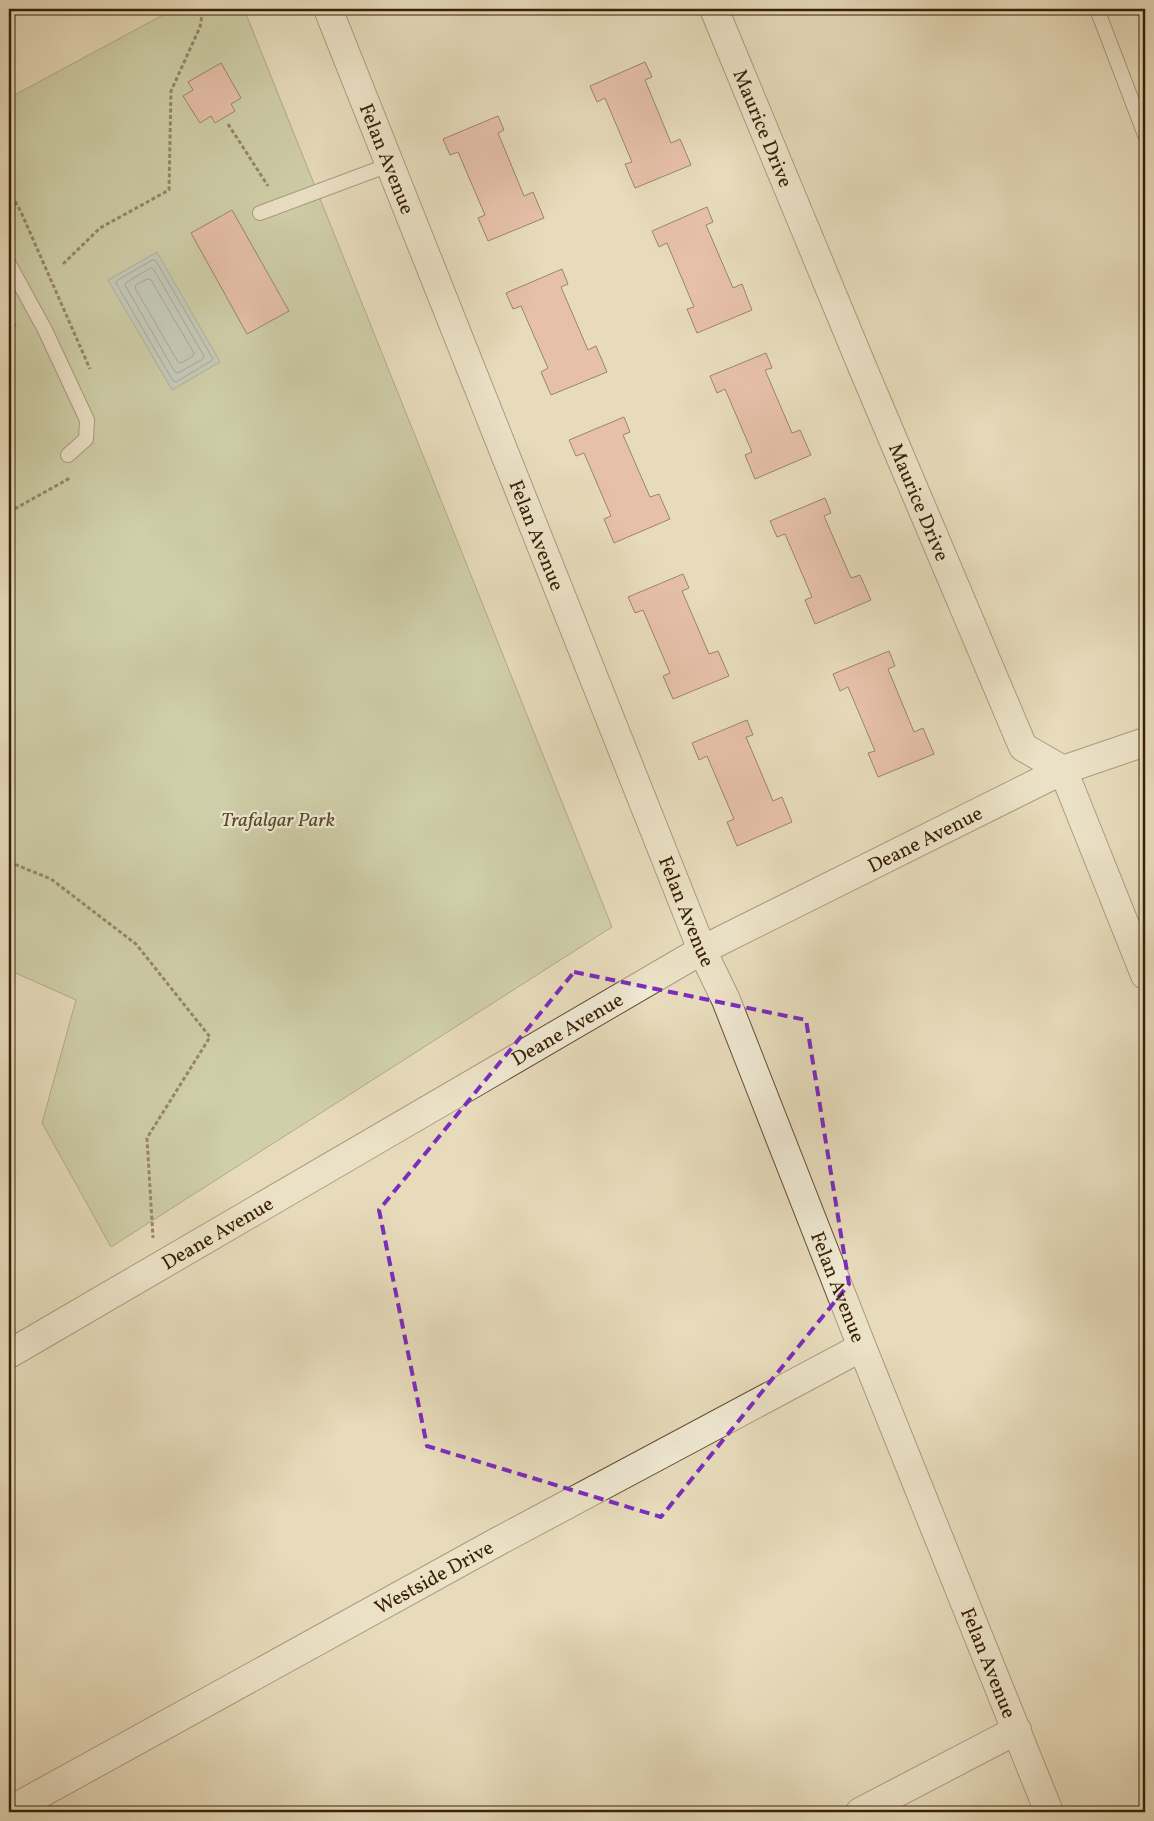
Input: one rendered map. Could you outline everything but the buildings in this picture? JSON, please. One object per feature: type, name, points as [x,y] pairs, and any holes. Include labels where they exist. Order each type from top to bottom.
[{"type":"street","name":"Felan Avenue","points":[[328,9],[702,950],[726,1000],[862,1347],[1049,1812]]},
{"type":"street","name":"Maurice Drive","points":[[714,9],[849,336],[1023,747],[1063,770]]},
{"type":"street","name":"Deane Avenue","points":[[9,1354],[702,950],[1063,770],[1145,742]]},
{"type":"street","points":[[1063,770],[1145,974]]},
{"type":"street","name":"Westside Drive","points":[[9,1811],[495,1543],[862,1347]]},
{"type":"street","points":[[860,1812],[1017,1730]]},
{"type":"lane","points":[[1097,9],[1145,135]]},
{"type":"lane","points":[[260,213],[389,164]]},
{"type":"lane","points":[[9,264],[45,330],[87,420],[86,439],[68,455]]},
{"type":"path","points":[[63,264],[100,228],[169,190],[171,91],[200,28],[203,9]]},
{"type":"path","points":[[228,124],[280,206]]},
{"type":"path","points":[[9,862],[51,879],[136,944],[210,1037],[147,1138],[156,1268]]},
{"type":"highlighted area","points":[[574,972],[806,1020],[849,1284],[661,1517],[427,1446],[379,1210]]},
{"type":"green space","name":"Trafalgar Park","points":[[174,9],[244,9],[612,927],[111,1247],[42,1123],[76,1000],[9,970],[9,98]]},
{"type":"water","points":[[157,252],[220,362],[172,390],[108,280]]}]
